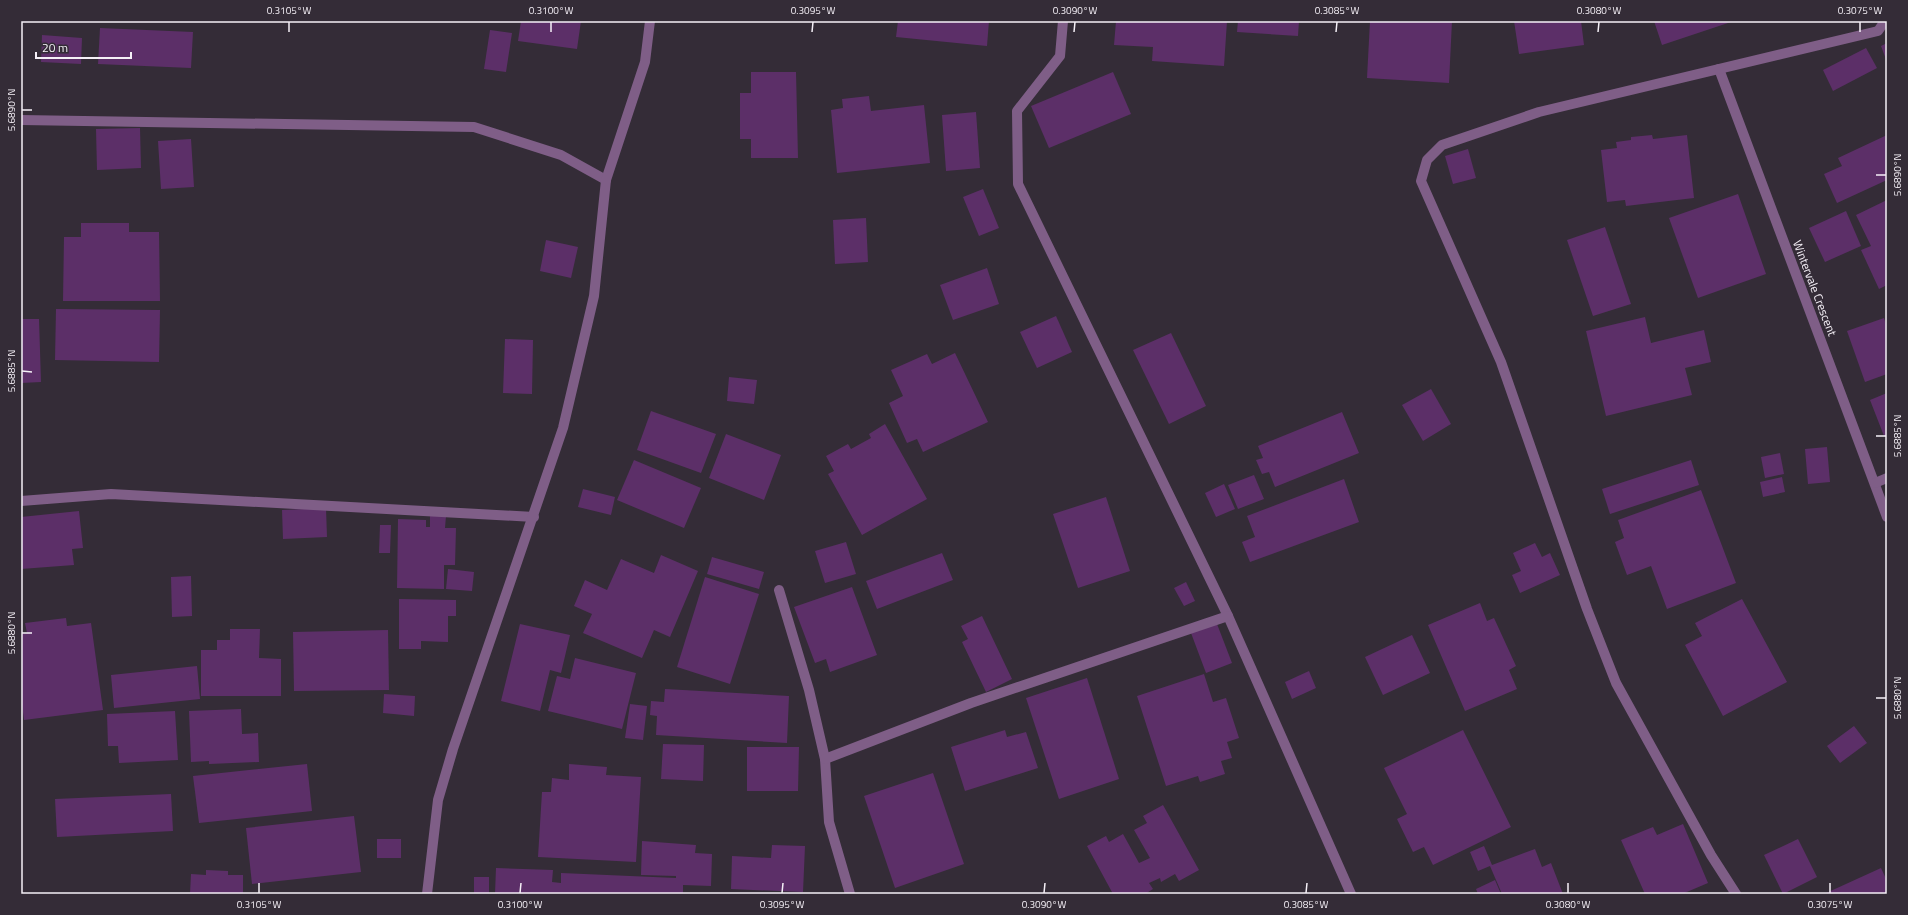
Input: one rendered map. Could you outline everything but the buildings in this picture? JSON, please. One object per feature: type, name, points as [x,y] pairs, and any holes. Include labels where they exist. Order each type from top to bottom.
[{"type":"street","points":[[427,894],[438,800],[453,749],[534,517],[563,428],[594,296],[606,180],[645,62],[650,21]]},
{"type":"street","points":[[1063,21],[1060,56],[1017,111],[1018,184],[1228,616],[1351,894]]},
{"type":"street","points":[[1736,894],[1711,855],[1616,683],[1587,609],[1501,362],[1421,181],[1427,160],[1442,145],[1539,112],[1878,31],[1885,21]]},
{"type":"street","name":"Wintervale Crescent","points":[[1719,69],[1887,517]]},
{"type":"street","points":[[21,120],[474,127],[561,155],[606,180]]},
{"type":"street","points":[[1875,483],[1887,478]]},
{"type":"street","points":[[21,500],[111,494],[534,517]]},
{"type":"street","points":[[779,590],[809,690],[825,759],[829,822],[850,894]]},
{"type":"street","points":[[825,759],[971,703],[1228,616]]}]
